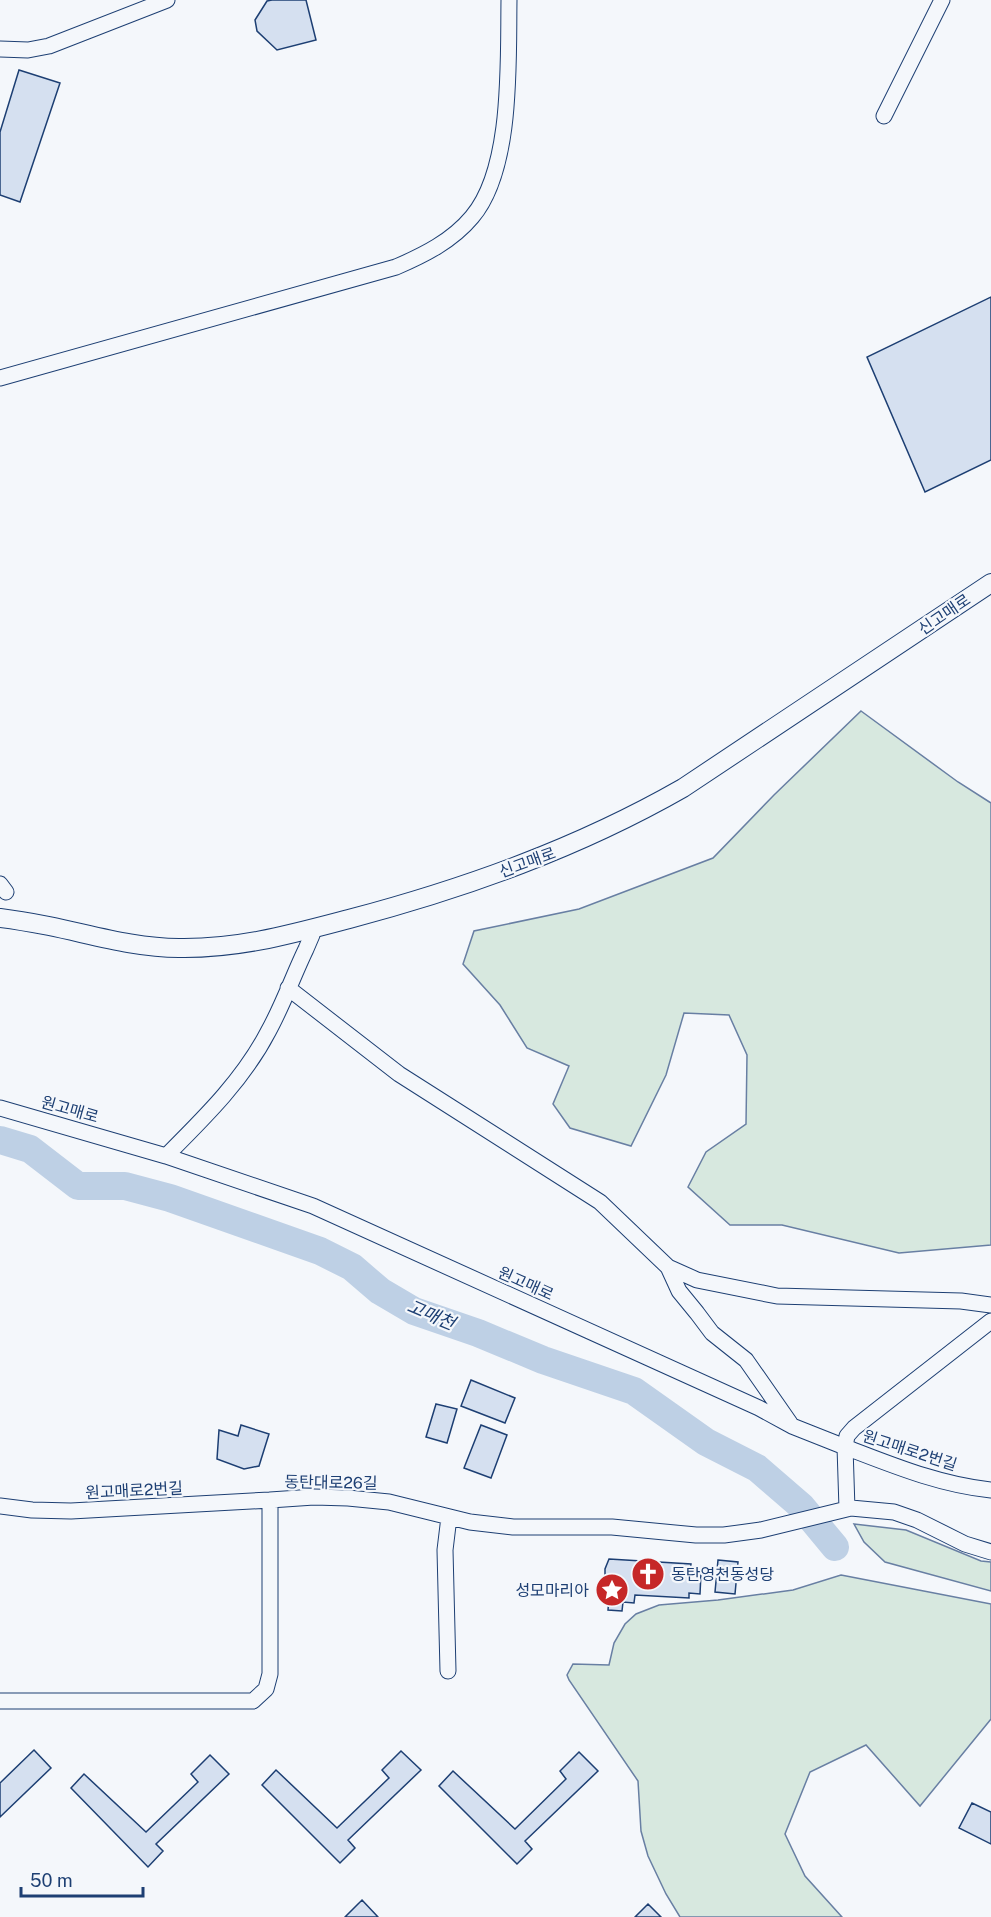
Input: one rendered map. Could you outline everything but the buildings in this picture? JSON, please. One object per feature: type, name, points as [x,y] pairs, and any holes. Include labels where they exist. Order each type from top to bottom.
[{"type":"street","points":[[0,49],[28,50],[50,46],[167,0]]},
{"type":"street","points":[[0,378],[396,267],[423,256],[450,237],[472,216],[488,189],[500,148],[507,107],[509,0]]},
{"type":"street","points":[[884,116],[942,0]]},
{"type":"street","name":"신고매로","points":[[0,918],[123,943],[180,948],[211,947],[266,941],[449,891],[554,852],[643,811],[683,788],[991,583]]},
{"type":"street","points":[[166,1156],[239,1078],[268,1033],[312,935],[312,928]]},
{"type":"street","points":[[288,988],[399,1074],[600,1202],[668,1267],[697,1280],[777,1296],[961,1301],[991,1305]]},
{"type":"street","name":"원고매로","points":[[0,1108],[166,1156],[313,1206],[748,1403],[792,1426],[845,1447]]},
{"type":"street","points":[[668,1267],[680,1291],[712,1333],[746,1360],[792,1426]]},
{"type":"street","points":[[845,1447],[847,1436],[854,1428],[991,1321]]},
{"type":"street","name":"원고매로2번길","points":[[842,1510],[845,1447],[909,1472],[971,1488],[991,1490]]},
{"type":"street","name":"동탄대로26길","points":[[0,1701],[253,1701],[266,1689],[270,1674],[270,1500],[348,1497],[389,1502],[470,1522],[513,1527],[612,1527],[696,1535],[724,1535],[776,1527],[842,1510]]},
{"type":"street","name":"원고매로2번길","points":[[0,1506],[71,1511],[270,1500]]},
{"type":"street","points":[[842,1510],[852,1508],[894,1512],[917,1520],[965,1544],[991,1552]]},
{"type":"street","points":[[448,1671],[445,1550],[449,1517]]},
{"type":"shaded area","points":[[861,711],[958,782],[991,803],[991,1245],[899,1253],[782,1225],[730,1225],[688,1187],[706,1152],[746,1124],[747,1055],[729,1015],[684,1013],[666,1075],[631,1146],[570,1128],[553,1104],[569,1066],[527,1048],[500,1005],[463,964],[474,931],[579,909],[713,858]]},
{"type":"shaded area","points":[[854,1524],[906,1530],[981,1561],[991,1562],[991,1591],[885,1562],[864,1542]]},
{"type":"shaded area","points":[[841,1575],[991,1604],[991,1719],[920,1806],[866,1745],[810,1772],[785,1834],[805,1876],[842,1917],[680,1917],[648,1856],[641,1831],[638,1781],[567,1675],[573,1664],[609,1665],[614,1643],[625,1624],[636,1614],[659,1605],[793,1590]]},
{"type":"waterway","name":"고매천","points":[[0,1140],[30,1149],[78,1186],[125,1186],[170,1198],[320,1251],[352,1267],[380,1291],[414,1311],[478,1333],[543,1360],[634,1391],[706,1442],[757,1468],[801,1506],[835,1547]]},
{"type":"place","name":"동탄영천동성당","points":[[648,1574]]},
{"type":"place","name":"성모마리아","points":[[612,1590]]}]
